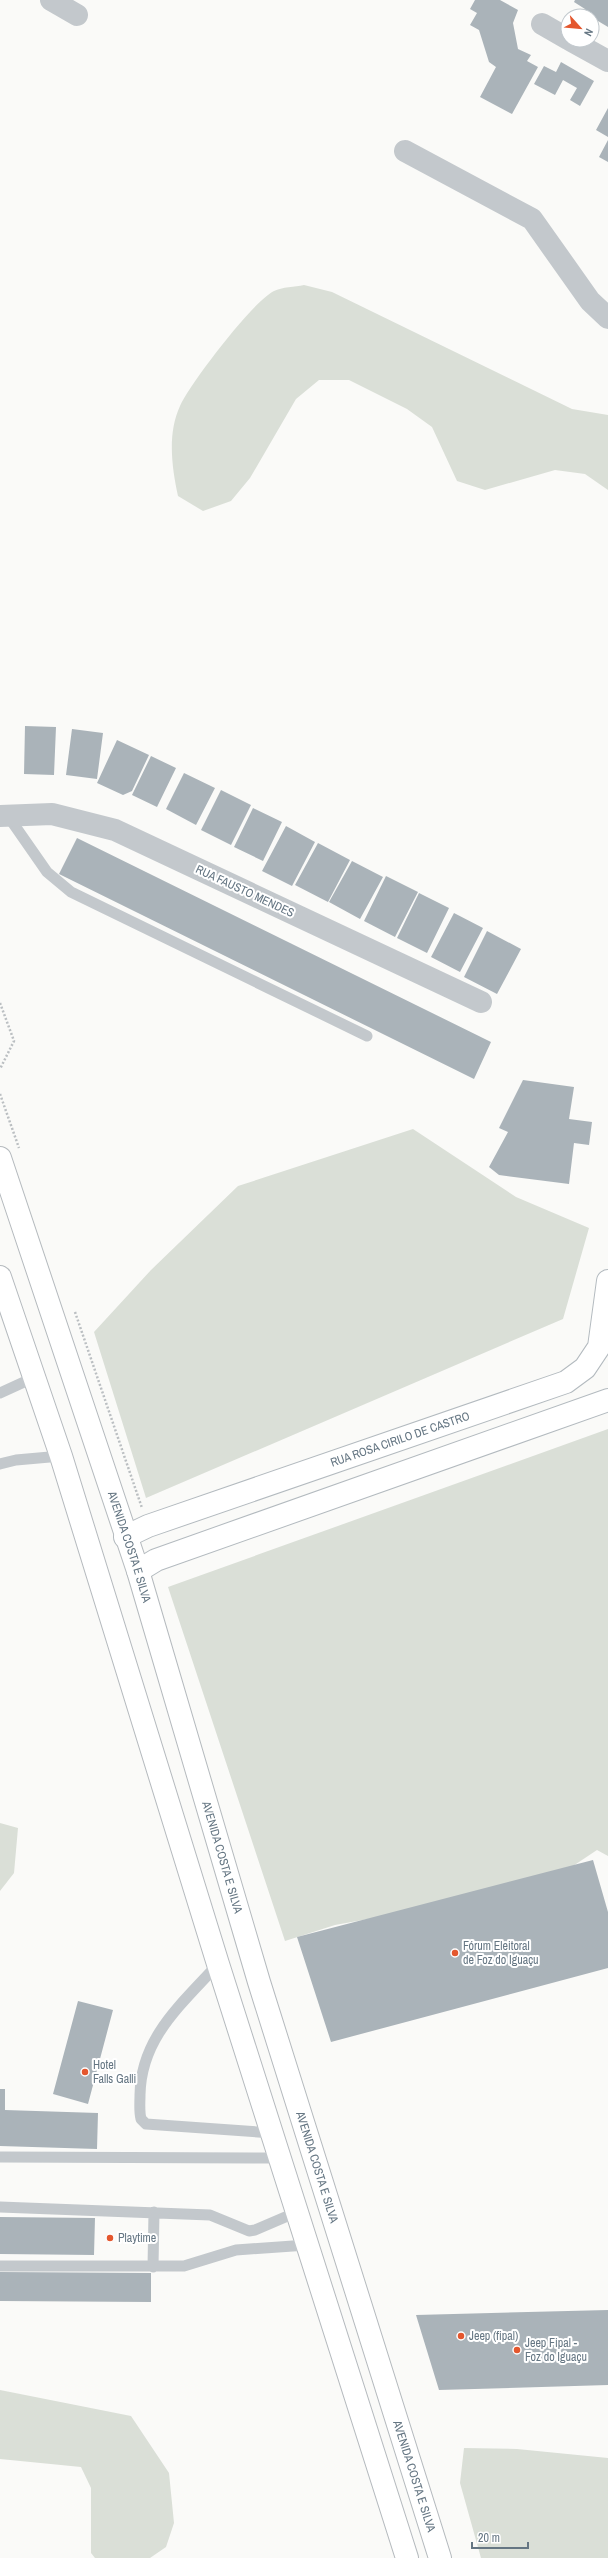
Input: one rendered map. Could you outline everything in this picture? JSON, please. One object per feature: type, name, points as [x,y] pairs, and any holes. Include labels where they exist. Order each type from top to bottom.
[{"type":"main road","name":"AVENIDA COSTA E SILVA","points":[[0,1158],[138,1571],[259,1982],[440,2558]]},
{"type":"main road","points":[[0,1277],[61,1456],[218,1964],[407,2558]]},
{"type":"main road","name":"RUA ROSA CIRILO DE CASTRO","points":[[126,1537],[156,1524],[566,1382],[604,1352],[608,1281]]},
{"type":"main road","points":[[138,1571],[156,1560],[608,1400]]},
{"type":"street","points":[[51,0],[77,15]]},
{"type":"street","points":[[542,24],[560,34]]},
{"type":"street","points":[[585,48],[608,61]]},
{"type":"street","points":[[406,151],[532,219],[590,302],[608,318]]},
{"type":"street","name":"RUA FAUSTO MENDES","points":[[4,816],[52,814],[115,830],[481,1002]]},
{"type":"lane","points":[[4,816],[47,872],[71,892],[367,1036]]},
{"type":"lane","points":[[0,1393],[35,1376]]},
{"type":"lane","points":[[0,1464],[16,1460],[61,1456]]},
{"type":"lane","points":[[218,1964],[166,2020],[146,2053],[140,2076],[141,2119],[146,2124],[273,2133]]},
{"type":"lane","points":[[0,2157],[280,2158]]},
{"type":"lane","points":[[0,2207],[210,2215],[249,2231],[255,2230],[297,2212]]},
{"type":"lane","points":[[153,2267],[154,2212]]},
{"type":"lane","points":[[0,2266],[153,2267],[195,2264],[236,2250],[307,2245]]},
{"type":"path","points":[[0,1003],[14,1041],[0,1069]]},
{"type":"shaded area","points":[[304,285],[332,292],[572,409],[608,415],[608,490],[585,474],[555,470],[485,490],[457,481],[432,427],[407,409],[349,380],[319,380],[296,399],[250,478],[231,501],[203,511],[178,496],[174,474],[172,439],[176,417],[186,395],[223,344],[264,298],[277,290]]},
{"type":"shaded area","points":[[413,1129],[516,1197],[589,1228],[563,1319],[146,1498],[94,1332],[151,1270],[238,1186]]},
{"type":"shaded area","points":[[608,1429],[608,1856],[597,1850],[534,1892],[457,1903],[335,1925],[285,1941],[168,1587]]},
{"type":"shaded area","points":[[0,1823],[18,1828],[14,1873],[0,1891]]},
{"type":"shaded area","points":[[0,2390],[131,2416],[169,2473],[174,2523],[166,2547],[150,2558],[95,2558],[91,2553],[91,2488],[81,2467],[0,2459]]},
{"type":"shaded area","points":[[464,2448],[517,2449],[608,2458],[608,2558],[481,2558],[460,2483]]},
{"type":"building","points":[[475,0],[500,0],[518,10],[513,23],[518,49],[531,55],[527,61],[538,67],[512,114],[480,97],[496,67],[489,62],[479,30],[470,25],[477,13],[470,9]]},
{"type":"building","points":[[575,0],[608,0],[608,27],[600,22],[600,8],[583,8],[574,2]]},
{"type":"building","points":[[561,62],[594,81],[580,106],[570,100],[577,88],[563,80],[555,95],[534,84],[544,66],[556,72]]},
{"type":"building","points":[[608,108],[608,137],[596,130]]},
{"type":"building","points":[[608,140],[608,162],[599,157]]},
{"type":"building","points":[[25,726],[56,727],[54,775],[24,774]]},
{"type":"building","points":[[72,729],[103,733],[97,779],[66,775]]},
{"type":"building","points":[[117,740],[149,755],[132,791],[123,795],[97,783]]},
{"type":"building","points":[[151,756],[176,768],[157,807],[132,795]]},
{"type":"building","points":[[184,773],[215,788],[196,825],[166,809]]},
{"type":"building","points":[[221,790],[251,805],[231,845],[201,830]]},
{"type":"building","points":[[253,808],[282,822],[263,861],[234,847]]},
{"type":"building","points":[[286,826],[315,842],[292,886],[262,871]]},
{"type":"building","points":[[77,838],[491,1042],[474,1079],[59,874]]},
{"type":"building","points":[[318,843],[350,860],[328,902],[295,885]]},
{"type":"building","points":[[352,861],[383,877],[360,919],[329,902]]},
{"type":"building","points":[[386,876],[418,892],[395,937],[364,921]]},
{"type":"building","points":[[419,893],[449,908],[427,953],[397,938]]},
{"type":"building","points":[[454,913],[483,928],[460,972],[431,957]]},
{"type":"building","points":[[487,931],[521,949],[497,994],[464,977]]},
{"type":"building","points":[[523,1080],[574,1087],[569,1119],[592,1122],[589,1145],[574,1143],[569,1184],[499,1175],[489,1167],[508,1132],[499,1128]]},
{"type":"building","name":"Fórum Eleitoral de Foz do Iguaçu","points":[[593,1860],[608,1912],[608,1968],[331,2042],[297,1937]]},
{"type":"building","points":[[78,2001],[113,2010],[88,2104],[53,2094]]},
{"type":"building","points":[[0,2089],[5,2089],[5,2110],[98,2113],[97,2149],[0,2146]]},
{"type":"building","points":[[0,2217],[95,2218],[94,2255],[0,2254]]},
{"type":"building","points":[[0,2272],[151,2273],[151,2302],[0,2301]]},
{"type":"building","name":"Jeep Fipal - Foz do Iguaçu","points":[[608,2310],[608,2385],[439,2390],[416,2315]]},
{"type":"place","name":"Fórum Eleitoral de Foz do Iguaçu","points":[[455,1953]]},
{"type":"place","name":"Hotel Falls Galli","points":[[85,2072]]},
{"type":"place","name":"Playtime","points":[[110,2238]]},
{"type":"place","name":"Jeep (fipal)","points":[[461,2336]]},
{"type":"place","name":"Jeep Fipal - Foz do Iguaçu","points":[[517,2350]]}]
